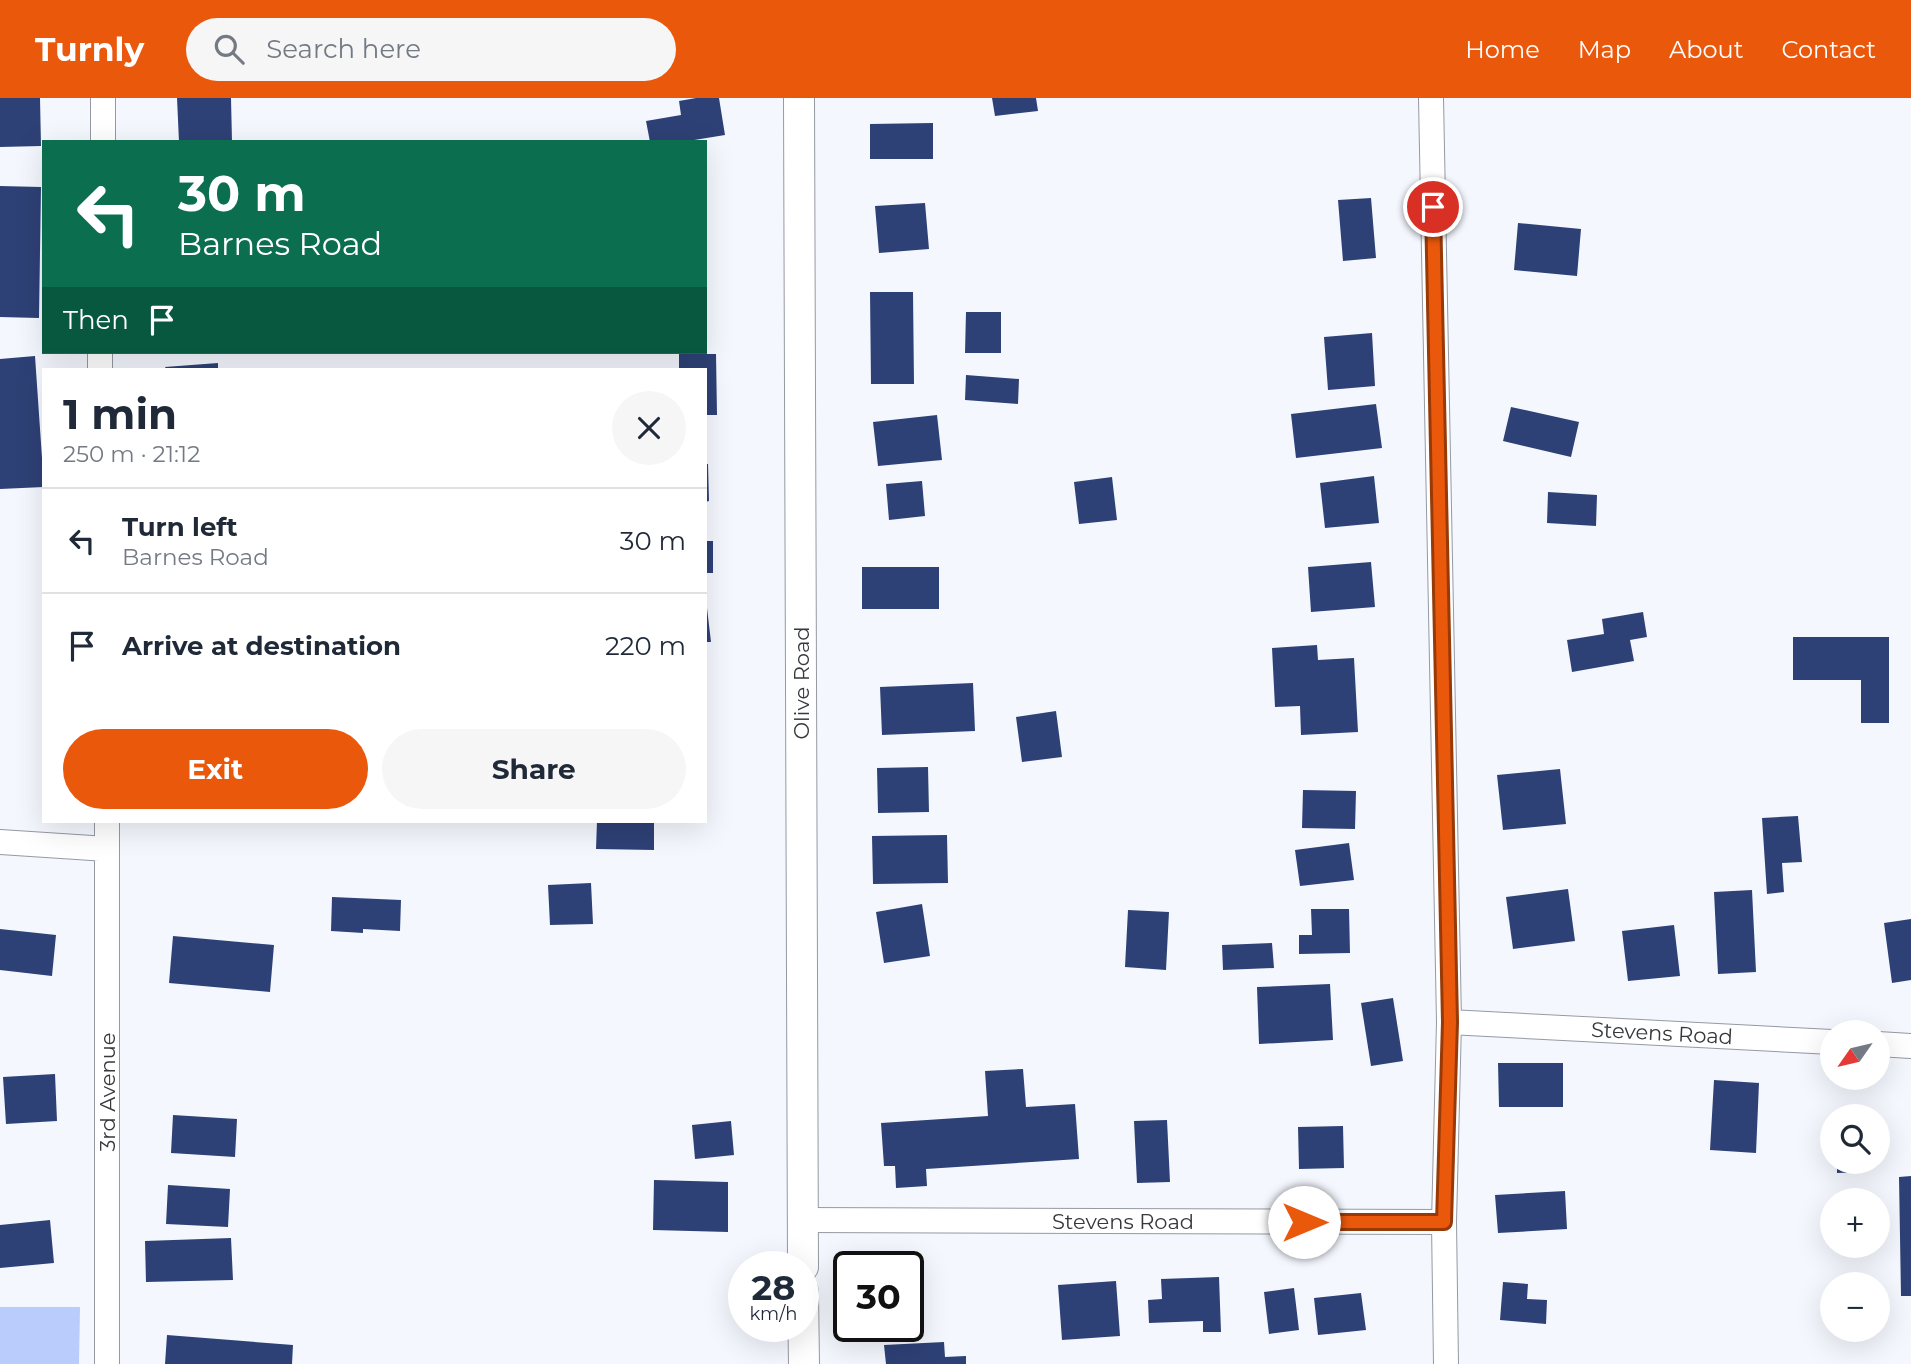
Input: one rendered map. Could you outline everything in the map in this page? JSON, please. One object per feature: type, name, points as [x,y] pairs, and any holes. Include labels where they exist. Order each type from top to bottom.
[{"type":"street","points":[[103,98],[103,140]]},
{"type":"street","name":"Olive Road","points":[[799,98],[803,1251]]},
{"type":"street","points":[[1430,98],[1450,1022],[1444,1222],[1446,1364]]},
{"type":"street","name":"3rd Avenue","points":[[107,823],[107,1364]]},
{"type":"street","points":[[0,842],[107,849]]},
{"type":"street","name":"Stevens Road","points":[[1450,1022],[1820,1041]]},
{"type":"street","points":[[1890,1045],[1911,1046]]},
{"type":"street","name":"Stevens Road","points":[[802,1220],[1444,1222]]},
{"type":"street","points":[[804,1342],[804,1364]]},
{"type":"shaded area","points":[[0,1307],[80,1307],[79,1364],[0,1364]]},
{"type":"building","points":[[0,98],[40,98],[41,146],[0,147]]},
{"type":"building","points":[[177,98],[231,98],[232,140],[179,140]]},
{"type":"building","points":[[719,98],[725,135],[694,140],[650,140],[646,121],[681,115],[679,101]]},
{"type":"building","points":[[992,98],[1036,98],[1038,111],[995,116]]},
{"type":"building","points":[[933,123],[933,159],[870,159],[870,124]]},
{"type":"building","points":[[0,186],[41,187],[39,318],[0,317]]},
{"type":"building","points":[[1371,198],[1376,258],[1343,261],[1338,200]]},
{"type":"building","points":[[925,203],[929,249],[879,253],[875,206]]},
{"type":"building","points":[[1518,223],[1581,229],[1577,276],[1514,270]]},
{"type":"building","points":[[870,292],[913,292],[914,384],[871,384]]},
{"type":"building","points":[[966,312],[1001,312],[1001,353],[965,353]]},
{"type":"building","points":[[1372,333],[1375,386],[1328,390],[1324,337]]},
{"type":"building","points":[[679,354],[716,354],[717,415],[707,415],[707,368],[679,368]]},
{"type":"building","points":[[35,356],[42,487],[0,489],[0,359]]},
{"type":"building","points":[[218,363],[218,368],[165,367]]},
{"type":"building","points":[[966,375],[1019,379],[1018,404],[965,400]]},
{"type":"building","points":[[1376,404],[1382,448],[1296,458],[1291,414]]},
{"type":"building","points":[[1511,407],[1579,422],[1571,457],[1503,441]]},
{"type":"building","points":[[937,415],[942,460],[878,466],[873,422]]},
{"type":"building","points":[[707,464],[708,464],[707,502]]},
{"type":"building","points":[[1374,476],[1379,523],[1325,528],[1320,483]]},
{"type":"building","points":[[1112,477],[1117,520],[1079,524],[1074,482]]},
{"type":"building","points":[[922,481],[925,516],[889,520],[886,484]]},
{"type":"building","points":[[1548,492],[1597,495],[1596,526],[1547,523]]},
{"type":"building","points":[[707,541],[713,541],[713,573],[707,573]]},
{"type":"building","points":[[1371,562],[1375,607],[1311,612],[1308,567]]},
{"type":"building","points":[[862,567],[939,567],[939,609],[862,609]]},
{"type":"building","points":[[707,608],[711,642],[707,642]]},
{"type":"building","points":[[1643,612],[1647,637],[1630,640],[1634,661],[1572,672],[1567,640],[1604,634],[1602,619]]},
{"type":"building","points":[[1793,637],[1889,637],[1889,723],[1861,723],[1861,680],[1793,680]]},
{"type":"building","points":[[1317,645],[1318,660],[1354,658],[1358,732],[1301,735],[1300,706],[1275,707],[1272,648]]},
{"type":"building","points":[[973,683],[975,731],[882,735],[880,687]]},
{"type":"building","points":[[1056,711],[1062,757],[1022,762],[1016,717]]},
{"type":"building","points":[[928,767],[929,812],[878,813],[877,768]]},
{"type":"building","points":[[1560,769],[1566,824],[1503,830],[1497,775]]},
{"type":"building","points":[[1303,790],[1356,791],[1355,829],[1302,828]]},
{"type":"building","points":[[1798,816],[1802,862],[1782,863],[1784,892],[1767,894],[1762,818]]},
{"type":"building","points":[[597,823],[654,823],[654,850],[596,849]]},
{"type":"building","points":[[947,835],[948,883],[873,884],[872,836]]},
{"type":"building","points":[[1349,843],[1354,880],[1300,886],[1295,850]]},
{"type":"building","points":[[591,883],[593,924],[550,925],[548,885]]},
{"type":"building","points":[[1568,889],[1575,941],[1513,949],[1506,897]]},
{"type":"building","points":[[1752,890],[1756,972],[1718,974],[1714,892]]},
{"type":"building","points":[[332,897],[401,900],[400,931],[331,931]]},
{"type":"building","points":[[922,904],[930,956],[884,963],[876,912]]},
{"type":"building","points":[[1311,909],[1349,909],[1350,953],[1299,954],[1299,935],[1312,935]]},
{"type":"building","points":[[1128,910],[1169,912],[1166,970],[1125,967]]},
{"type":"building","points":[[1911,919],[1911,980],[1892,983],[1884,923]]},
{"type":"building","points":[[1674,925],[1680,976],[1628,981],[1622,931]]},
{"type":"building","points":[[0,929],[56,935],[52,976],[0,970]]},
{"type":"building","points":[[173,936],[274,945],[270,992],[169,983]]},
{"type":"building","points":[[1272,943],[1274,968],[1223,970],[1222,945]]},
{"type":"building","points":[[1330,984],[1333,1040],[1259,1044],[1257,987]]},
{"type":"building","points":[[1393,998],[1403,1061],[1371,1066],[1361,1003]]},
{"type":"building","points":[[1498,1063],[1563,1063],[1563,1107],[1499,1107]]},
{"type":"building","points":[[1023,1069],[1026,1107],[1075,1104],[1079,1159],[926,1169],[927,1186],[896,1188],[895,1166],[884,1166],[881,1123],[988,1116],[985,1071]]},
{"type":"building","points":[[55,1074],[57,1121],[6,1124],[3,1077]]},
{"type":"building","points":[[1714,1080],[1759,1083],[1756,1153],[1710,1150]]},
{"type":"building","points":[[173,1115],[237,1119],[235,1157],[171,1153]]},
{"type":"building","points":[[1167,1120],[1170,1182],[1137,1183],[1134,1121]]},
{"type":"building","points":[[731,1121],[734,1155],[695,1159],[692,1125]]},
{"type":"building","points":[[1343,1126],[1344,1168],[1299,1169],[1298,1127]]},
{"type":"building","points":[[1911,1176],[1911,1296],[1901,1296],[1899,1177]]},
{"type":"building","points":[[654,1180],[728,1182],[728,1232],[653,1230]]},
{"type":"building","points":[[168,1185],[230,1189],[228,1227],[166,1224]]},
{"type":"building","points":[[1565,1191],[1567,1229],[1498,1233],[1495,1195]]},
{"type":"building","points":[[50,1220],[54,1263],[0,1268],[0,1225]]},
{"type":"building","points":[[231,1238],[233,1280],[146,1282],[145,1241]]},
{"type":"building","points":[[1219,1277],[1221,1332],[1203,1332],[1203,1321],[1149,1323],[1148,1300],[1162,1299],[1161,1279]]},
{"type":"building","points":[[1116,1281],[1120,1336],[1062,1340],[1058,1285]]},
{"type":"building","points":[[1503,1282],[1528,1284],[1527,1299],[1547,1300],[1546,1324],[1500,1320]]},
{"type":"building","points":[[1294,1288],[1299,1330],[1269,1334],[1264,1292]]},
{"type":"building","points":[[1361,1293],[1366,1330],[1318,1335],[1314,1298]]},
{"type":"building","points":[[167,1335],[293,1345],[292,1364],[165,1364]]},
{"type":"building","points":[[944,1342],[945,1357],[966,1356],[966,1364],[886,1364],[884,1345]]},
{"type":"route","points":[[1304,1222],[1444,1222],[1450,1022],[1433,207]]}]
